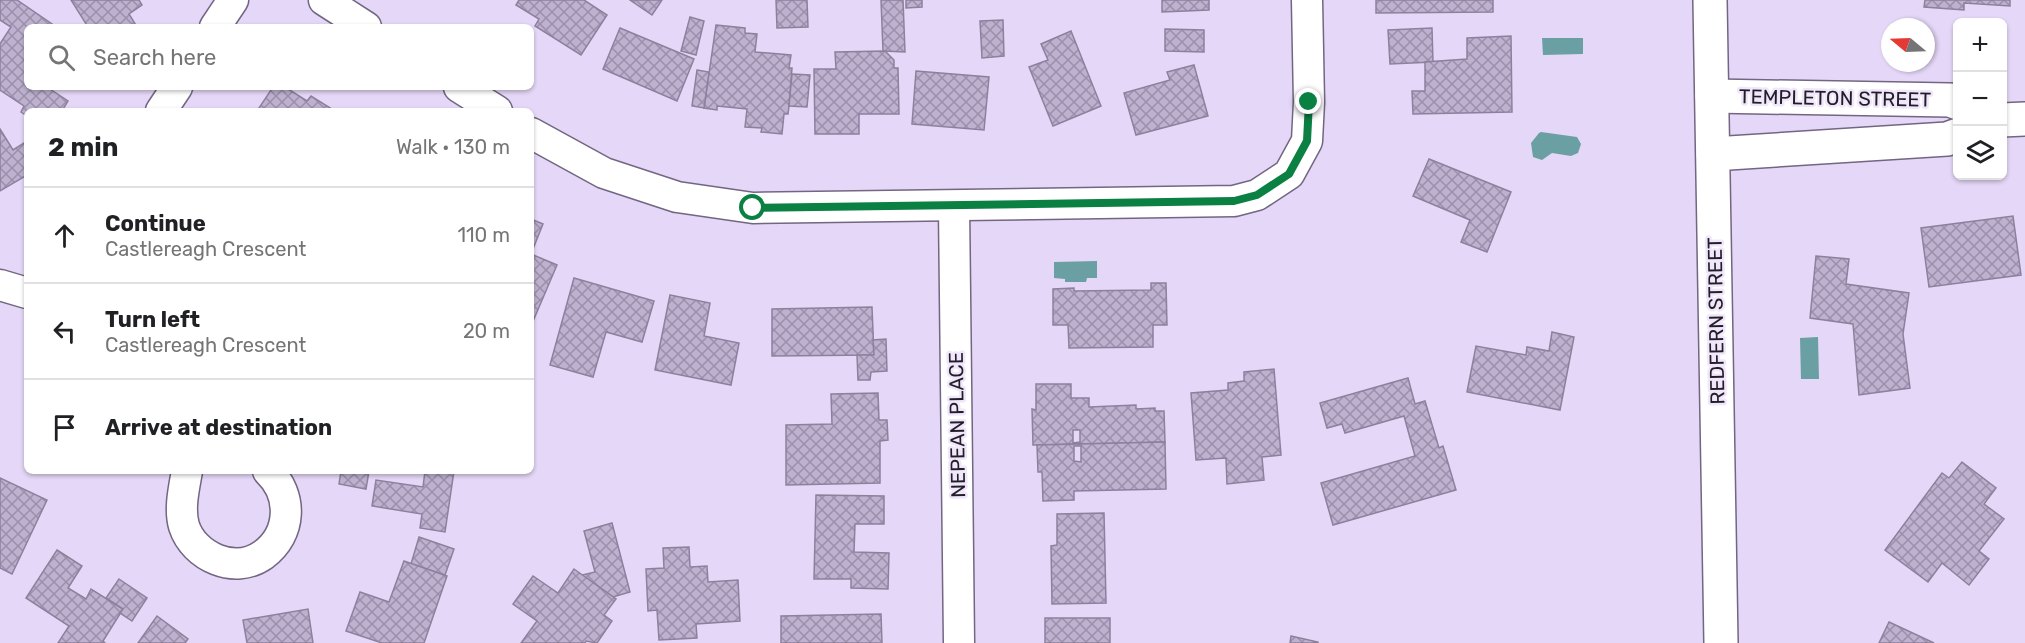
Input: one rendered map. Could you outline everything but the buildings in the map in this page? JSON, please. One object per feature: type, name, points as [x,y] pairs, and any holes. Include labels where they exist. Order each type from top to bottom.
[{"type":"main road","name":"REDFERN STREET","points":[[1710,0],[1721,643]]},
{"type":"main road","name":"TEMPLETON STREET","points":[[1712,96],[1953,101]]},
{"type":"main road","points":[[2007,120],[2025,119]]},
{"type":"main road","name":"TEMPLETON STREET","points":[[1713,154],[1953,137]]},
{"type":"street","points":[[217,24],[233,0]]},
{"type":"street","points":[[324,0],[361,24]]},
{"type":"street","points":[[534,135],[604,173],[677,197],[753,208],[954,207],[1234,201],[1257,195],[1289,174],[1307,141],[1309,102],[1307,0]]},
{"type":"street","points":[[163,108],[175,90]]},
{"type":"street","points":[[464,90],[492,108]]},
{"type":"street","name":"NEPEAN PLACE","points":[[954,207],[959,643]]},
{"type":"street","points":[[0,285],[24,292]]},
{"type":"street","points":[[187,474],[182,506],[184,525],[192,543],[206,556],[224,563],[244,563],[262,556],[276,543],[285,525],[287,506],[281,488],[270,474]]},
{"type":"shaded area","points":[[1542,38],[1583,38],[1583,54],[1543,55]]},
{"type":"shaded area","points":[[1541,132],[1577,137],[1581,144],[1578,153],[1571,156],[1552,153],[1542,160],[1533,157],[1531,143]]},
{"type":"shaded area","points":[[1097,261],[1097,278],[1087,278],[1086,282],[1065,282],[1065,279],[1054,278],[1054,262]]},
{"type":"shaded area","points":[[1818,337],[1819,379],[1801,379],[1800,338]]},
{"type":"route","points":[[753,208],[954,207],[1234,201],[1257,195],[1289,174],[1307,141],[1309,102]]}]
